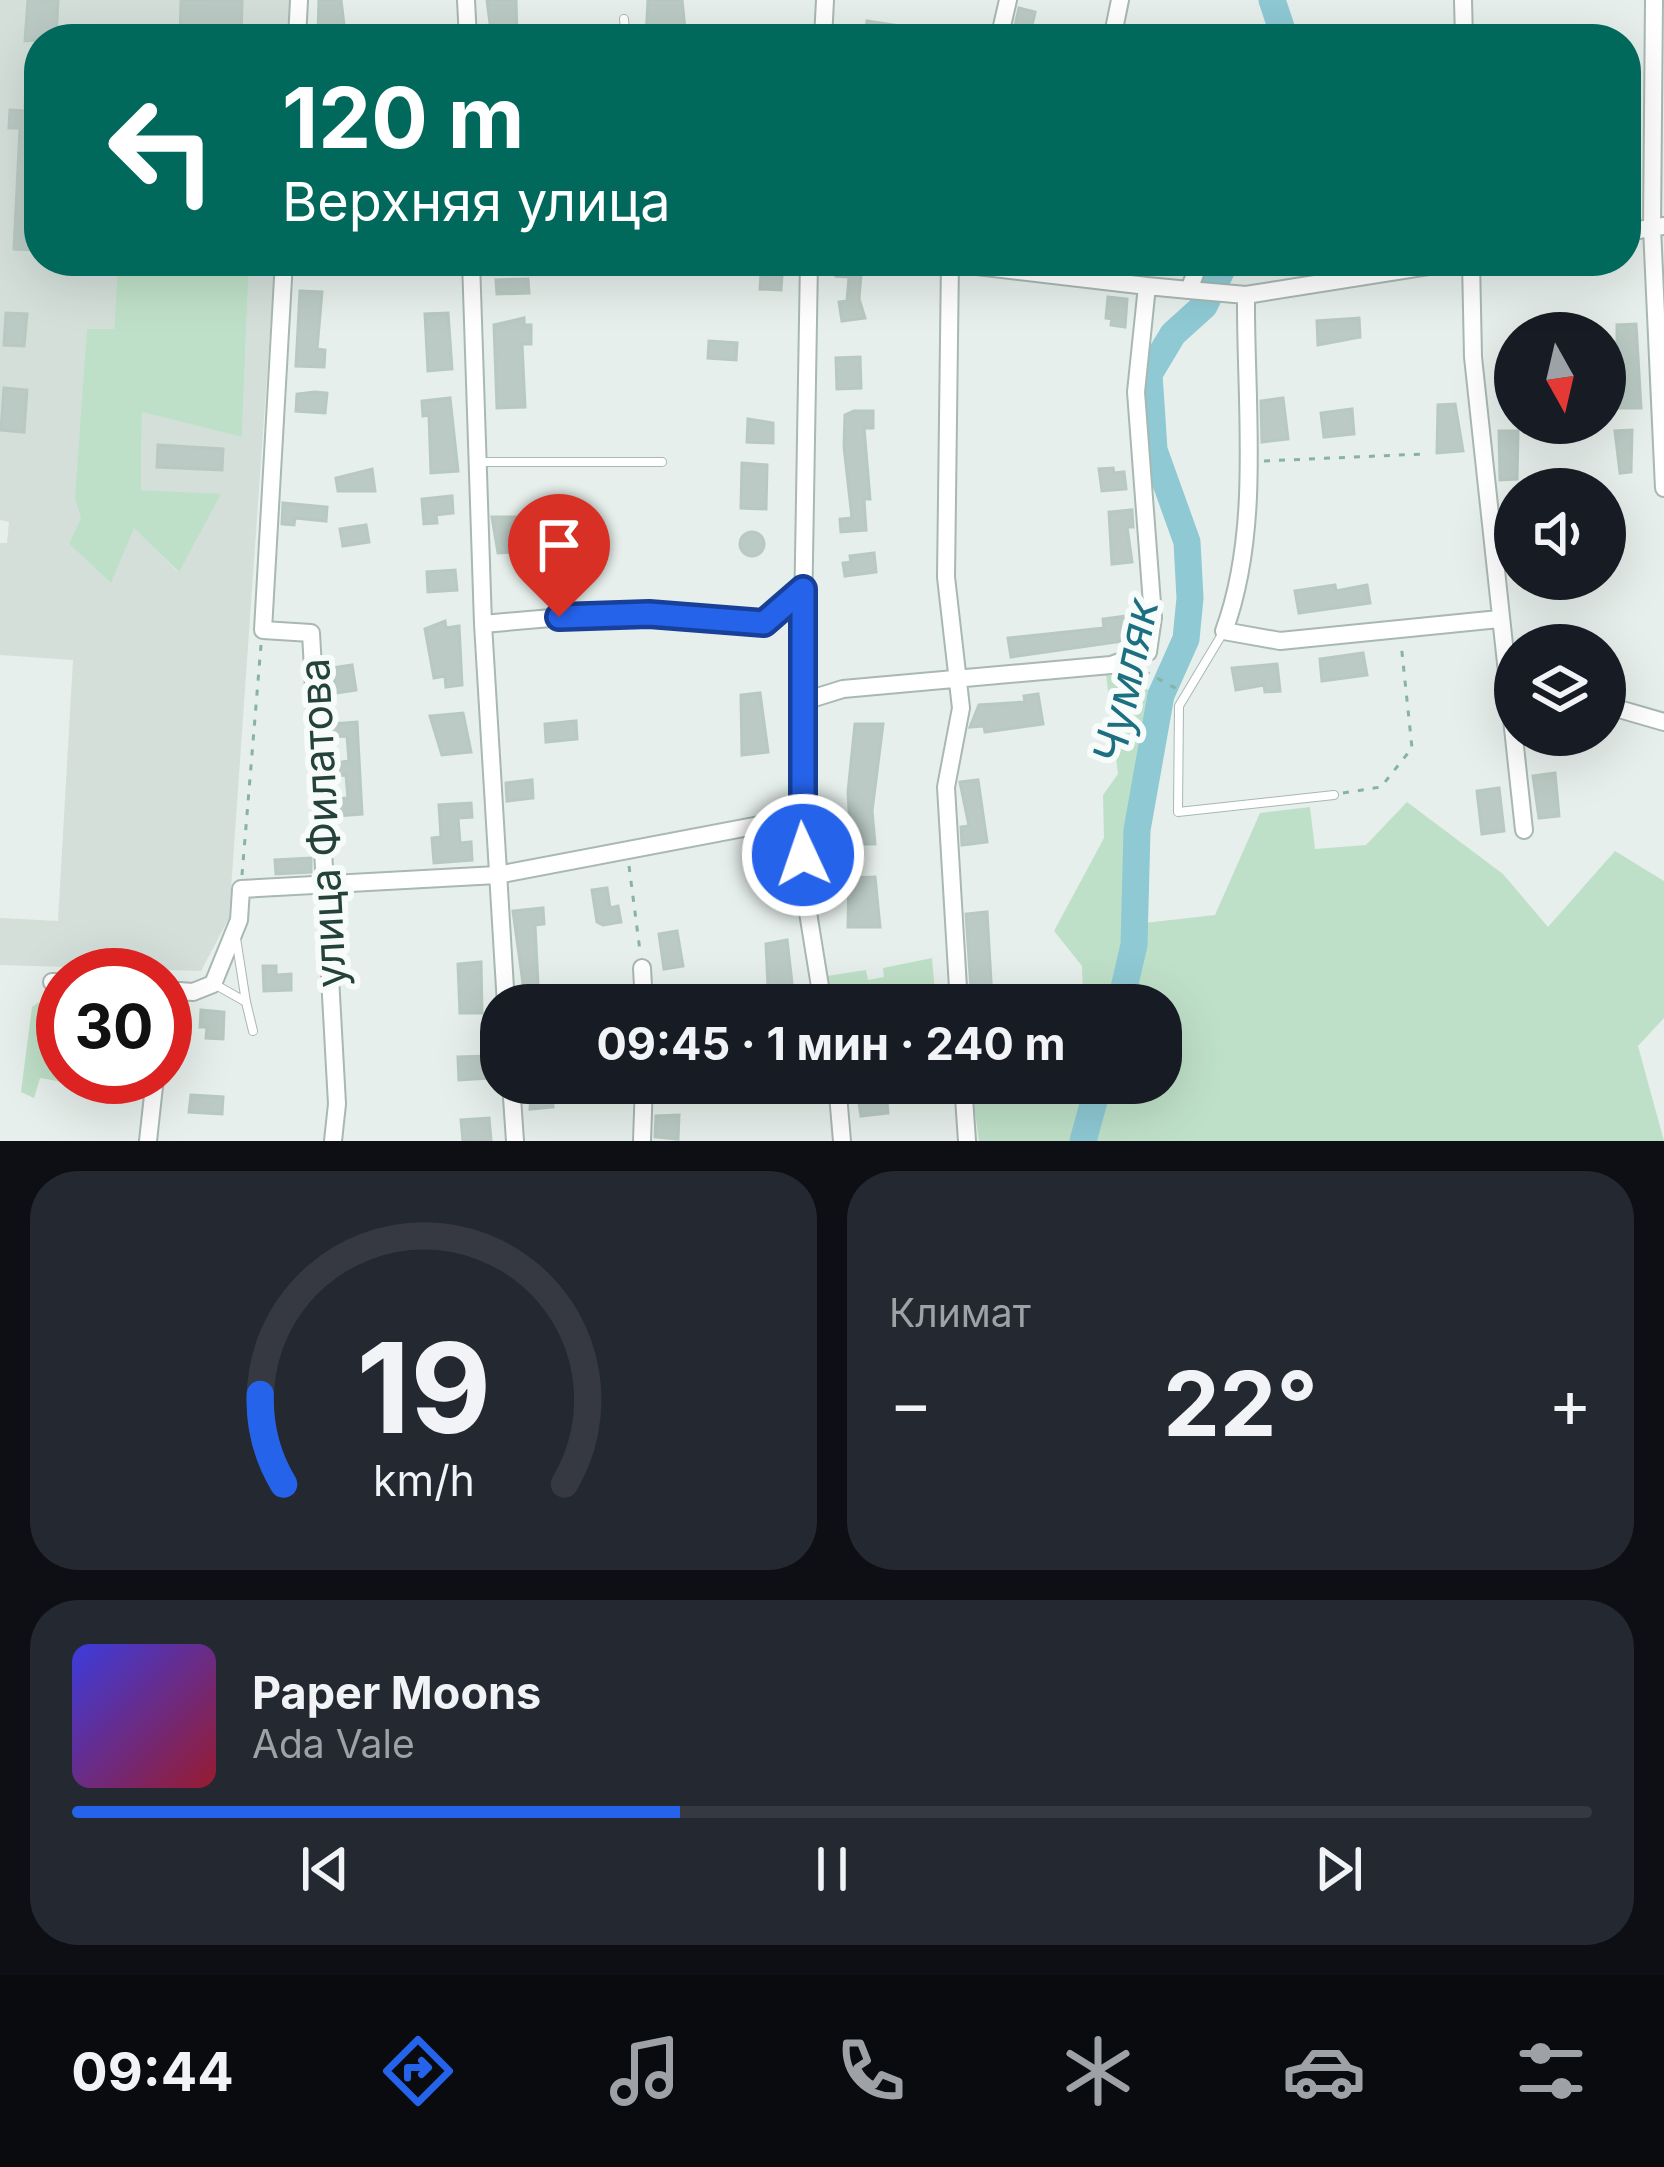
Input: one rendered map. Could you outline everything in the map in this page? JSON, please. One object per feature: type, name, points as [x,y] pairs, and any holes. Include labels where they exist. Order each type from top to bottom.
[{"type":"street","points":[[1654,0],[1664,488]]},
{"type":"street","name":"улица Филатова","points":[[283,276],[263,630],[310,633],[327,884],[337,1111],[333,1141]]},
{"type":"street","points":[[472,276],[483,623],[505,984]]},
{"type":"street","points":[[809,276],[801,817],[806,894],[820,984]]},
{"type":"street","points":[[945,276],[946,554],[960,736],[946,787],[958,984]]},
{"type":"street","points":[[1096,276],[1246,295],[1366,276]]},
{"type":"street","points":[[1203,276],[1206,293]]},
{"type":"street","points":[[1471,276],[1473,357],[1500,624]]},
{"type":"street","points":[[801,702],[826,692],[1132,660],[1148,652],[1154,617],[1136,392],[1147,286]]},
{"type":"street","points":[[1246,295],[1244,534],[1237,596],[1224,631],[1280,641],[1499,619]]},
{"type":"street","points":[[483,623],[597,614],[764,623],[803,589]]},
{"type":"street","points":[[1626,711],[1664,722]]},
{"type":"street","points":[[1516,756],[1523,830]]},
{"type":"street","points":[[192,992],[213,984],[235,931],[241,889],[497,875],[801,817]]},
{"type":"street","points":[[642,968],[643,984]]},
{"type":"street","points":[[148,1141],[152,1104]]},
{"type":"street","points":[[512,1104],[514,1141]]},
{"type":"street","points":[[642,1141],[643,1104]]},
{"type":"street","points":[[839,1104],[842,1141]]},
{"type":"street","points":[[965,1104],[967,1141]]},
{"type":"lane","points":[[624,19],[624,24]]},
{"type":"lane","points":[[478,462],[662,462]]},
{"type":"lane","points":[[1224,631],[1179,706],[1178,812],[1334,795]]},
{"type":"lane","points":[[235,931],[253,1031]]},
{"type":"lane","points":[[213,984],[246,1002]]},
{"type":"path","points":[[1245,461],[1424,454]]},
{"type":"path","points":[[1334,795],[1381,787],[1412,748],[1400,629]]},
{"type":"path","points":[[241,889],[263,630]]},
{"type":"path","points":[[1152,679],[1171,687]]},
{"type":"path","points":[[627,852],[642,968]]},
{"type":"shaded area","points":[[0,0],[28,0],[24,111],[10,111],[9,127],[20,128],[24,156],[24,276],[117,276],[114,330],[87,330],[82,518],[69,544],[110,582],[134,527],[178,572],[220,495],[141,490],[142,411],[242,436],[248,276],[274,276],[229,918],[201,971],[192,971],[192,948],[36,948],[36,966],[0,965],[0,918],[58,921],[73,660],[0,655],[0,543],[7,543],[9,522],[0,520]],"holes":[[[158,446],[222,449],[222,469],[157,467]]]},
{"type":"shaded area","points":[[58,0],[181,0],[180,24],[57,24]]},
{"type":"shaded area","points":[[229,0],[293,0],[291,24],[241,24],[242,1]]},
{"type":"green space","points":[[117,276],[248,276],[242,437],[142,412],[141,490],[221,494],[179,572],[134,528],[111,583],[69,544],[81,518],[75,498],[87,329],[114,329]]},
{"type":"green space","points":[[1106,674],[1155,692],[1137,812],[1135,924],[1215,915],[1260,813],[1310,807],[1315,849],[1366,845],[1407,802],[1503,874],[1548,927],[1615,851],[1664,881],[1664,1018],[1638,1046],[1664,1141],[979,1141],[974,1104],[1182,1104],[1182,984],[1083,984],[1082,966],[1054,931],[1104,838],[1103,795],[1118,774]]},
{"type":"green space","points":[[932,958],[934,984],[828,984],[827,976],[866,970],[868,980],[884,977],[883,968]]},
{"type":"green space","points":[[36,1004],[34,1098],[21,1092]]},
{"type":"building","points":[[28,0],[58,0],[57,24],[26,24]]},
{"type":"building","points":[[181,0],[242,1],[241,24],[180,24]]},
{"type":"building","points":[[319,0],[341,0],[344,24],[318,24]]},
{"type":"building","points":[[487,0],[516,0],[517,24],[490,24]]},
{"type":"building","points":[[648,0],[682,0],[684,24],[647,24]]},
{"type":"building","points":[[1019,8],[1035,12],[1032,24],[1015,24]]},
{"type":"building","points":[[10,110],[24,111],[24,249],[14,249],[20,128],[9,128]]},
{"type":"building","points":[[761,276],[782,276],[781,290],[760,289]]},
{"type":"building","points":[[836,276],[861,276],[859,299],[865,318],[842,321],[839,302],[847,301],[849,277]]},
{"type":"building","points":[[528,279],[529,293],[497,294],[496,280]]},
{"type":"building","points":[[300,291],[322,292],[317,349],[325,350],[324,367],[296,366]]},
{"type":"building","points":[[1108,297],[1127,299],[1125,327],[1111,325],[1112,319],[1106,318]]},
{"type":"building","points":[[6,313],[27,314],[24,346],[4,345]]},
{"type":"building","points":[[448,313],[452,369],[428,371],[425,314]]},
{"type":"building","points":[[524,318],[524,325],[531,325],[531,344],[522,344],[525,407],[497,408],[494,325]]},
{"type":"building","points":[[1359,318],[1360,337],[1318,345],[1317,321]]},
{"type":"building","points":[[1636,324],[1641,408],[1626,408],[1626,325]]},
{"type":"building","points":[[709,341],[737,343],[736,360],[708,358]]},
{"type":"building","points":[[860,357],[861,388],[837,389],[836,358]]},
{"type":"building","points":[[4,388],[27,390],[24,432],[1,430]]},
{"type":"building","points":[[327,393],[325,413],[296,411],[297,394]]},
{"type":"building","points":[[450,398],[458,471],[431,473],[429,415],[423,416],[422,401]]},
{"type":"building","points":[[1283,398],[1288,439],[1262,442],[1261,401]]},
{"type":"building","points":[[1455,404],[1463,451],[1437,453],[1438,405]]},
{"type":"building","points":[[1352,409],[1354,434],[1324,437],[1321,413]]},
{"type":"building","points":[[873,411],[873,428],[864,428],[870,499],[864,499],[866,530],[841,532],[840,519],[852,518],[844,447],[845,415]]},
{"type":"building","points":[[748,419],[773,423],[773,443],[747,442]]},
{"type":"building","points":[[1626,430],[1632,430],[1631,472],[1626,472],[1626,468],[1619,468],[1617,444],[1626,444]]},
{"type":"building","points":[[1499,444],[1518,444],[1517,468],[1500,468]]},
{"type":"building","points":[[158,445],[223,449],[222,470],[157,467]]},
{"type":"building","points":[[742,463],[767,465],[766,509],[741,508]]},
{"type":"building","points":[[1113,468],[1114,473],[1124,472],[1126,489],[1102,491],[1099,469]]},
{"type":"building","points":[[372,469],[375,491],[338,491],[336,478]]},
{"type":"building","points":[[452,496],[453,513],[436,515],[437,523],[424,524],[422,499]]},
{"type":"building","points":[[283,503],[327,507],[326,521],[295,518],[294,525],[282,524]]},
{"type":"building","points":[[1132,510],[1133,527],[1127,527],[1132,562],[1112,564],[1109,512]]},
{"type":"building","points":[[492,517],[520,517],[528,551],[498,553]]},
{"type":"building","points":[[366,525],[369,542],[343,546],[340,529]]},
{"type":"building","points":[[747,532],[757,532],[764,544],[757,556],[747,556],[740,549],[740,539]]},
{"type":"building","points":[[874,553],[876,572],[845,576],[843,563],[851,562],[850,556]]},
{"type":"building","points":[[455,570],[457,590],[428,592],[427,572]]},
{"type":"building","points":[[1335,585],[1336,591],[1367,585],[1370,603],[1299,613],[1295,591]]},
{"type":"building","points":[[1127,616],[1130,640],[1011,657],[1008,638],[1104,628],[1103,619]]},
{"type":"building","points":[[445,621],[446,628],[459,626],[462,685],[446,687],[445,676],[434,678],[425,629]]},
{"type":"building","points":[[1363,653],[1367,675],[1322,681],[1320,659]]},
{"type":"building","points":[[1277,664],[1280,691],[1265,692],[1264,685],[1236,690],[1232,668]]},
{"type":"building","points":[[352,665],[356,690],[336,693],[332,668]]},
{"type":"building","points":[[760,693],[768,752],[742,755],[741,695]]},
{"type":"building","points":[[1038,694],[1043,724],[985,732],[984,726],[970,727],[979,705],[1025,702],[1024,696]]},
{"type":"building","points":[[463,713],[471,752],[442,755],[430,716]]},
{"type":"building","points":[[576,721],[577,739],[546,742],[545,724]]},
{"type":"building","points":[[357,722],[362,814],[337,816],[336,799],[348,798],[346,775],[336,776],[335,763],[349,761],[347,736],[333,737],[332,724]]},
{"type":"building","points":[[855,724],[883,724],[872,811],[875,844],[851,844],[848,792]]},
{"type":"building","points":[[1555,773],[1559,816],[1539,818],[1533,776]]},
{"type":"building","points":[[532,780],[533,798],[507,801],[506,783]]},
{"type":"building","points":[[978,780],[987,842],[962,845],[961,827],[969,826],[960,782]]},
{"type":"building","points":[[1499,788],[1504,831],[1482,834],[1477,791]]},
{"type":"building","points":[[471,803],[472,817],[458,818],[460,843],[471,842],[472,860],[434,863],[432,838],[441,837],[439,805]]},
{"type":"building","points":[[311,858],[311,872],[276,874],[275,860]]},
{"type":"building","points":[[875,877],[880,927],[848,927],[849,878]]},
{"type":"building","points":[[607,888],[610,908],[618,906],[621,922],[603,925],[597,922],[592,890]]},
{"type":"building","points":[[543,908],[544,924],[535,925],[538,984],[523,984],[513,911]]},
{"type":"building","points":[[987,912],[991,984],[971,984],[966,914]]},
{"type":"building","points":[[677,931],[683,966],[664,969],[659,934]]},
{"type":"building","points":[[787,940],[792,983],[768,984],[766,944]]},
{"type":"building","points":[[481,962],[480,1013],[460,1013],[458,964]]},
{"type":"building","points":[[263,966],[276,966],[276,975],[291,974],[291,990],[264,991]]},
{"type":"building","points":[[201,1010],[224,1012],[223,1039],[206,1038],[207,1027],[200,1027]]},
{"type":"building","points":[[480,1056],[480,1079],[459,1080],[458,1057]]},
{"type":"building","points":[[192,1095],[223,1097],[222,1114],[189,1112]]},
{"type":"building","points":[[530,1104],[553,1104],[553,1107],[530,1109]]},
{"type":"building","points":[[859,1104],[887,1104],[888,1113],[861,1116]]},
{"type":"building","points":[[679,1115],[678,1139],[655,1137],[656,1116]]},
{"type":"building","points":[[489,1118],[491,1140],[463,1141],[461,1120]]},
{"type":"waterway","name":"Чумляк","points":[[1272,0],[1280,24]]},
{"type":"waterway","name":"Чумляк","points":[[1125,984],[1134,945],[1137,830],[1161,695],[1186,639],[1190,598],[1187,542],[1154,450],[1149,374],[1173,334],[1204,306],[1219,276]]},
{"type":"waterway","name":"Чумляк","points":[[1083,1141],[1093,1104]]},
{"type":"route","points":[[559,617],[649,614],[764,623],[803,589],[803,855]]}]
